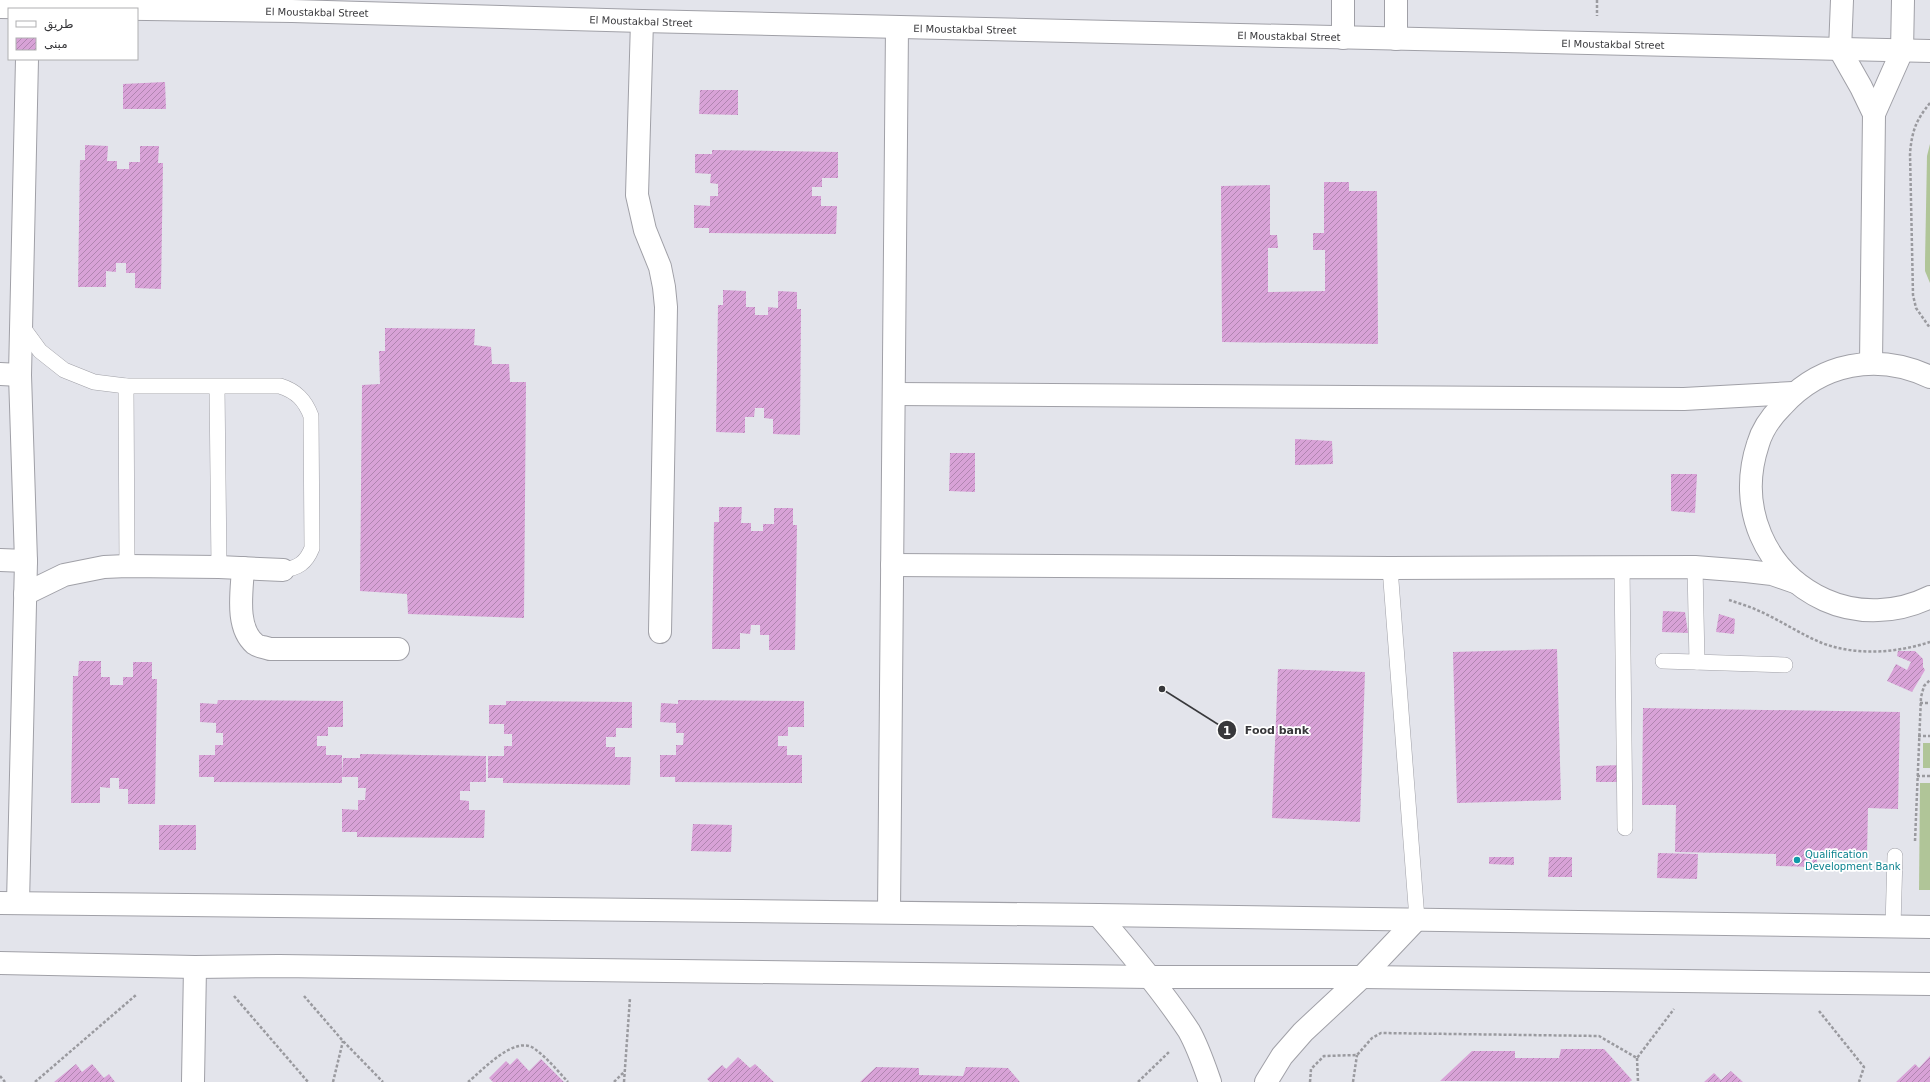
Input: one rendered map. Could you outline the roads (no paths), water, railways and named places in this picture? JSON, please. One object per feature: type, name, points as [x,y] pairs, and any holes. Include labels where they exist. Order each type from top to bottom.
[{"type":"street","points":[[1343,38],[1344,0]]},
{"type":"street","points":[[1396,0],[1396,39]]},
{"type":"street","points":[[1842,0],[1840,50],[1874,114]]},
{"type":"street","points":[[1871,363],[1874,114],[1902,51],[1903,0]]},
{"type":"street","name":"El Moustakbal Street","points":[[0,7],[292,5],[642,21],[1930,51]]},
{"type":"street","points":[[642,21],[637,195],[645,230],[660,267],[666,307],[660,632]]},
{"type":"street","points":[[889,912],[897,27]]},
{"type":"street","points":[[28,60],[21,326],[10,374],[26,561],[9,903],[1098,914],[1930,927]]},
{"type":"street","points":[[1795,582],[1774,559],[1759,533],[1751,503],[1751,472],[1758,443],[1773,416],[1793,393],[1810,380],[1830,371],[1850,365],[1871,363],[1895,365],[1917,371],[1930,377]]},
{"type":"street","points":[[894,394],[1684,399],[1793,393]]},
{"type":"street","points":[[0,560],[26,561]]},
{"type":"street","points":[[892,565],[1390,568],[1695,567],[1772,574],[1795,582],[1827,600],[1855,609],[1877,610],[1900,608],[1921,601],[1930,596]]},
{"type":"street","points":[[25,594],[64,575],[104,567],[219,567],[283,570]]},
{"type":"street","points":[[243,568],[242,619],[246,633],[256,645],[270,649],[398,649]]},
{"type":"street","points":[[1098,914],[1150,977],[1189,1032],[1203,1062],[1210,1082]]},
{"type":"street","points":[[1266,1082],[1282,1056],[1304,1032],[1362,977],[1417,919]]},
{"type":"street","points":[[0,964],[1930,984]]},
{"type":"street","points":[[194,1082],[203,967]]},
{"type":"lane","points":[[21,326],[40,351],[64,370],[94,382],[126,386],[280,386],[290,389],[307,405],[311,416],[312,548],[307,559],[300,565],[283,570]]},
{"type":"lane","points":[[126,386],[127,566]]},
{"type":"lane","points":[[217,387],[219,567]]},
{"type":"lane","points":[[1622,567],[1624,828]]},
{"type":"lane","points":[[1695,567],[1697,662]]},
{"type":"lane","points":[[1390,568],[1417,919]]},
{"type":"lane","points":[[1663,661],[1785,665]]},
{"type":"lane","points":[[1893,926],[1895,856]]},
{"type":"place","name":"Food bank","points":[[1162,689]]},
{"type":"place","name":"Qualification Development Bank","points":[[1797,860]]}]
